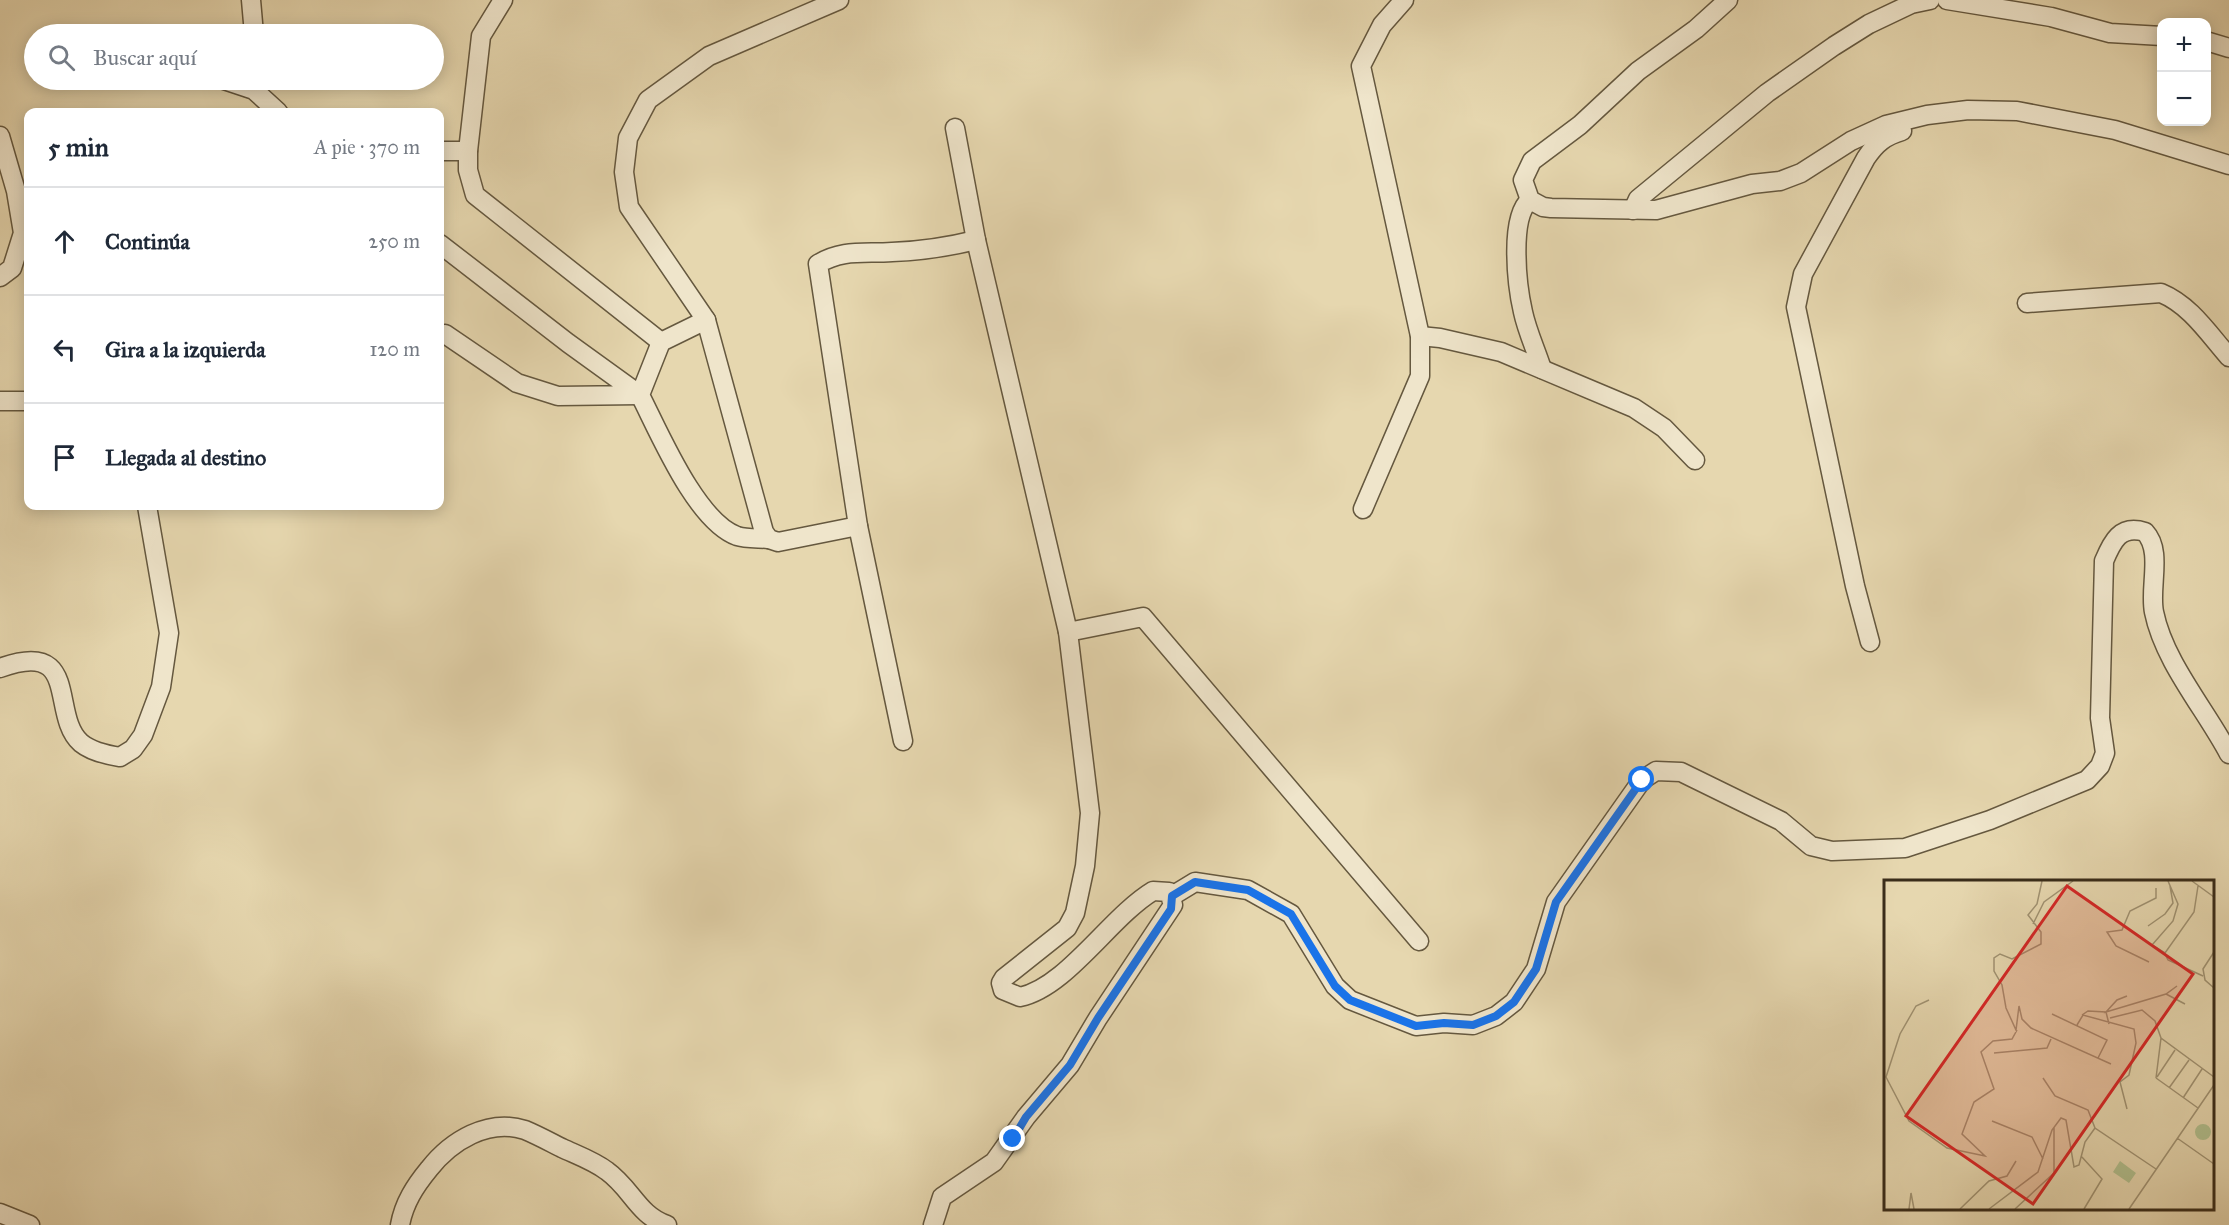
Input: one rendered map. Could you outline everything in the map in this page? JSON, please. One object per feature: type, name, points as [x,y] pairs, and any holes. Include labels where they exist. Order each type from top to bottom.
[{"type":"street","points":[[251,0],[253,24]]},
{"type":"street","points":[[502,0],[481,36],[468,151],[468,170],[475,195],[661,342]]},
{"type":"street","points":[[769,539],[764,531],[706,320],[629,207],[624,172],[628,138],[648,100],[709,56],[839,0]]},
{"type":"street","points":[[1363,509],[1420,376],[1420,336],[1361,66],[1382,25],[1404,0]]},
{"type":"street","points":[[1728,0],[1696,29],[1638,71],[1580,125],[1532,161],[1523,180],[1530,200],[1543,207],[1656,210],[1752,184],[1780,181],[1801,173],[1866,133],[1906,119],[1947,112],[2017,111],[2115,130],[2229,165]]},
{"type":"street","points":[[1633,210],[1638,199],[1767,93],[1869,24],[1911,4],[1930,0]]},
{"type":"street","points":[[1947,0],[2051,17],[2110,33],[2157,36]]},
{"type":"street","points":[[2211,43],[2229,48]]},
{"type":"street","points":[[258,90],[274,108]]},
{"type":"street","points":[[1870,642],[1855,586],[1796,307],[1797,292],[1803,274],[1876,144],[1887,135],[1931,123],[1947,112]]},
{"type":"street","points":[[956,128],[976,240],[1068,632],[1090,813],[1085,866],[1075,913],[1067,928],[1004,978],[1001,983],[1003,990],[1007,994],[1020,997],[1043,989],[1149,894],[1164,890],[1172,896]]},
{"type":"street","points":[[0,136],[16,191],[23,233],[12,268],[0,277]]},
{"type":"street","points":[[444,151],[468,151]]},
{"type":"street","points":[[1530,200],[1521,211],[1517,231],[1520,291],[1523,312],[1542,369]]},
{"type":"street","points":[[903,741],[858,526],[818,264],[830,257],[854,251],[889,253],[933,249],[976,240]]},
{"type":"street","points":[[444,247],[568,343],[640,395],[686,486],[715,520],[736,536],[778,542],[858,526]]},
{"type":"street","points":[[2027,303],[2161,293],[2176,299],[2229,357]]},
{"type":"street","points":[[640,395],[661,342],[706,320]]},
{"type":"street","points":[[445,334],[517,383],[558,396],[640,395]]},
{"type":"street","points":[[1420,336],[1440,338],[1501,352],[1650,417],[1678,440],[1695,460]]},
{"type":"street","points":[[0,401],[24,401]]},
{"type":"street","points":[[0,668],[16,662],[37,661],[48,667],[60,682],[68,718],[80,742],[103,754],[120,757],[133,749],[143,735],[161,687],[170,633],[148,510]]},
{"type":"street","points":[[1172,896],[1195,882],[1248,890],[1291,914],[1335,986],[1350,1000],[1416,1026],[1444,1023],[1473,1025],[1496,1016],[1514,1002],[1536,969],[1556,902],[1642,780],[1656,771],[1681,772],[1781,821],[1811,846],[1832,851],[1905,848],[1990,820],[2091,777],[2105,753],[2100,718],[2104,561],[2114,539],[2132,530],[2145,532],[2155,549],[2152,598],[2160,634],[2229,754]]},
{"type":"street","points":[[1068,632],[1143,617],[1419,941]]},
{"type":"street","points":[[933,1225],[942,1197],[994,1162],[1026,1117],[1070,1065],[1098,1018],[1171,909],[1172,896]]},
{"type":"street","points":[[399,1225],[407,1200],[416,1185],[442,1154],[474,1133],[497,1127],[524,1130],[606,1169],[628,1191],[647,1216],[667,1225]]},
{"type":"street","points":[[0,1213],[30,1225]]},
{"type":"route","points":[[1013,1139],[1026,1117],[1070,1065],[1098,1018],[1171,909],[1172,896],[1187,886],[1195,882],[1248,890],[1291,914],[1335,986],[1359,1006],[1381,1010],[1416,1026],[1444,1023],[1473,1025],[1496,1016],[1514,1002],[1536,969],[1556,902],[1642,780]]}]
